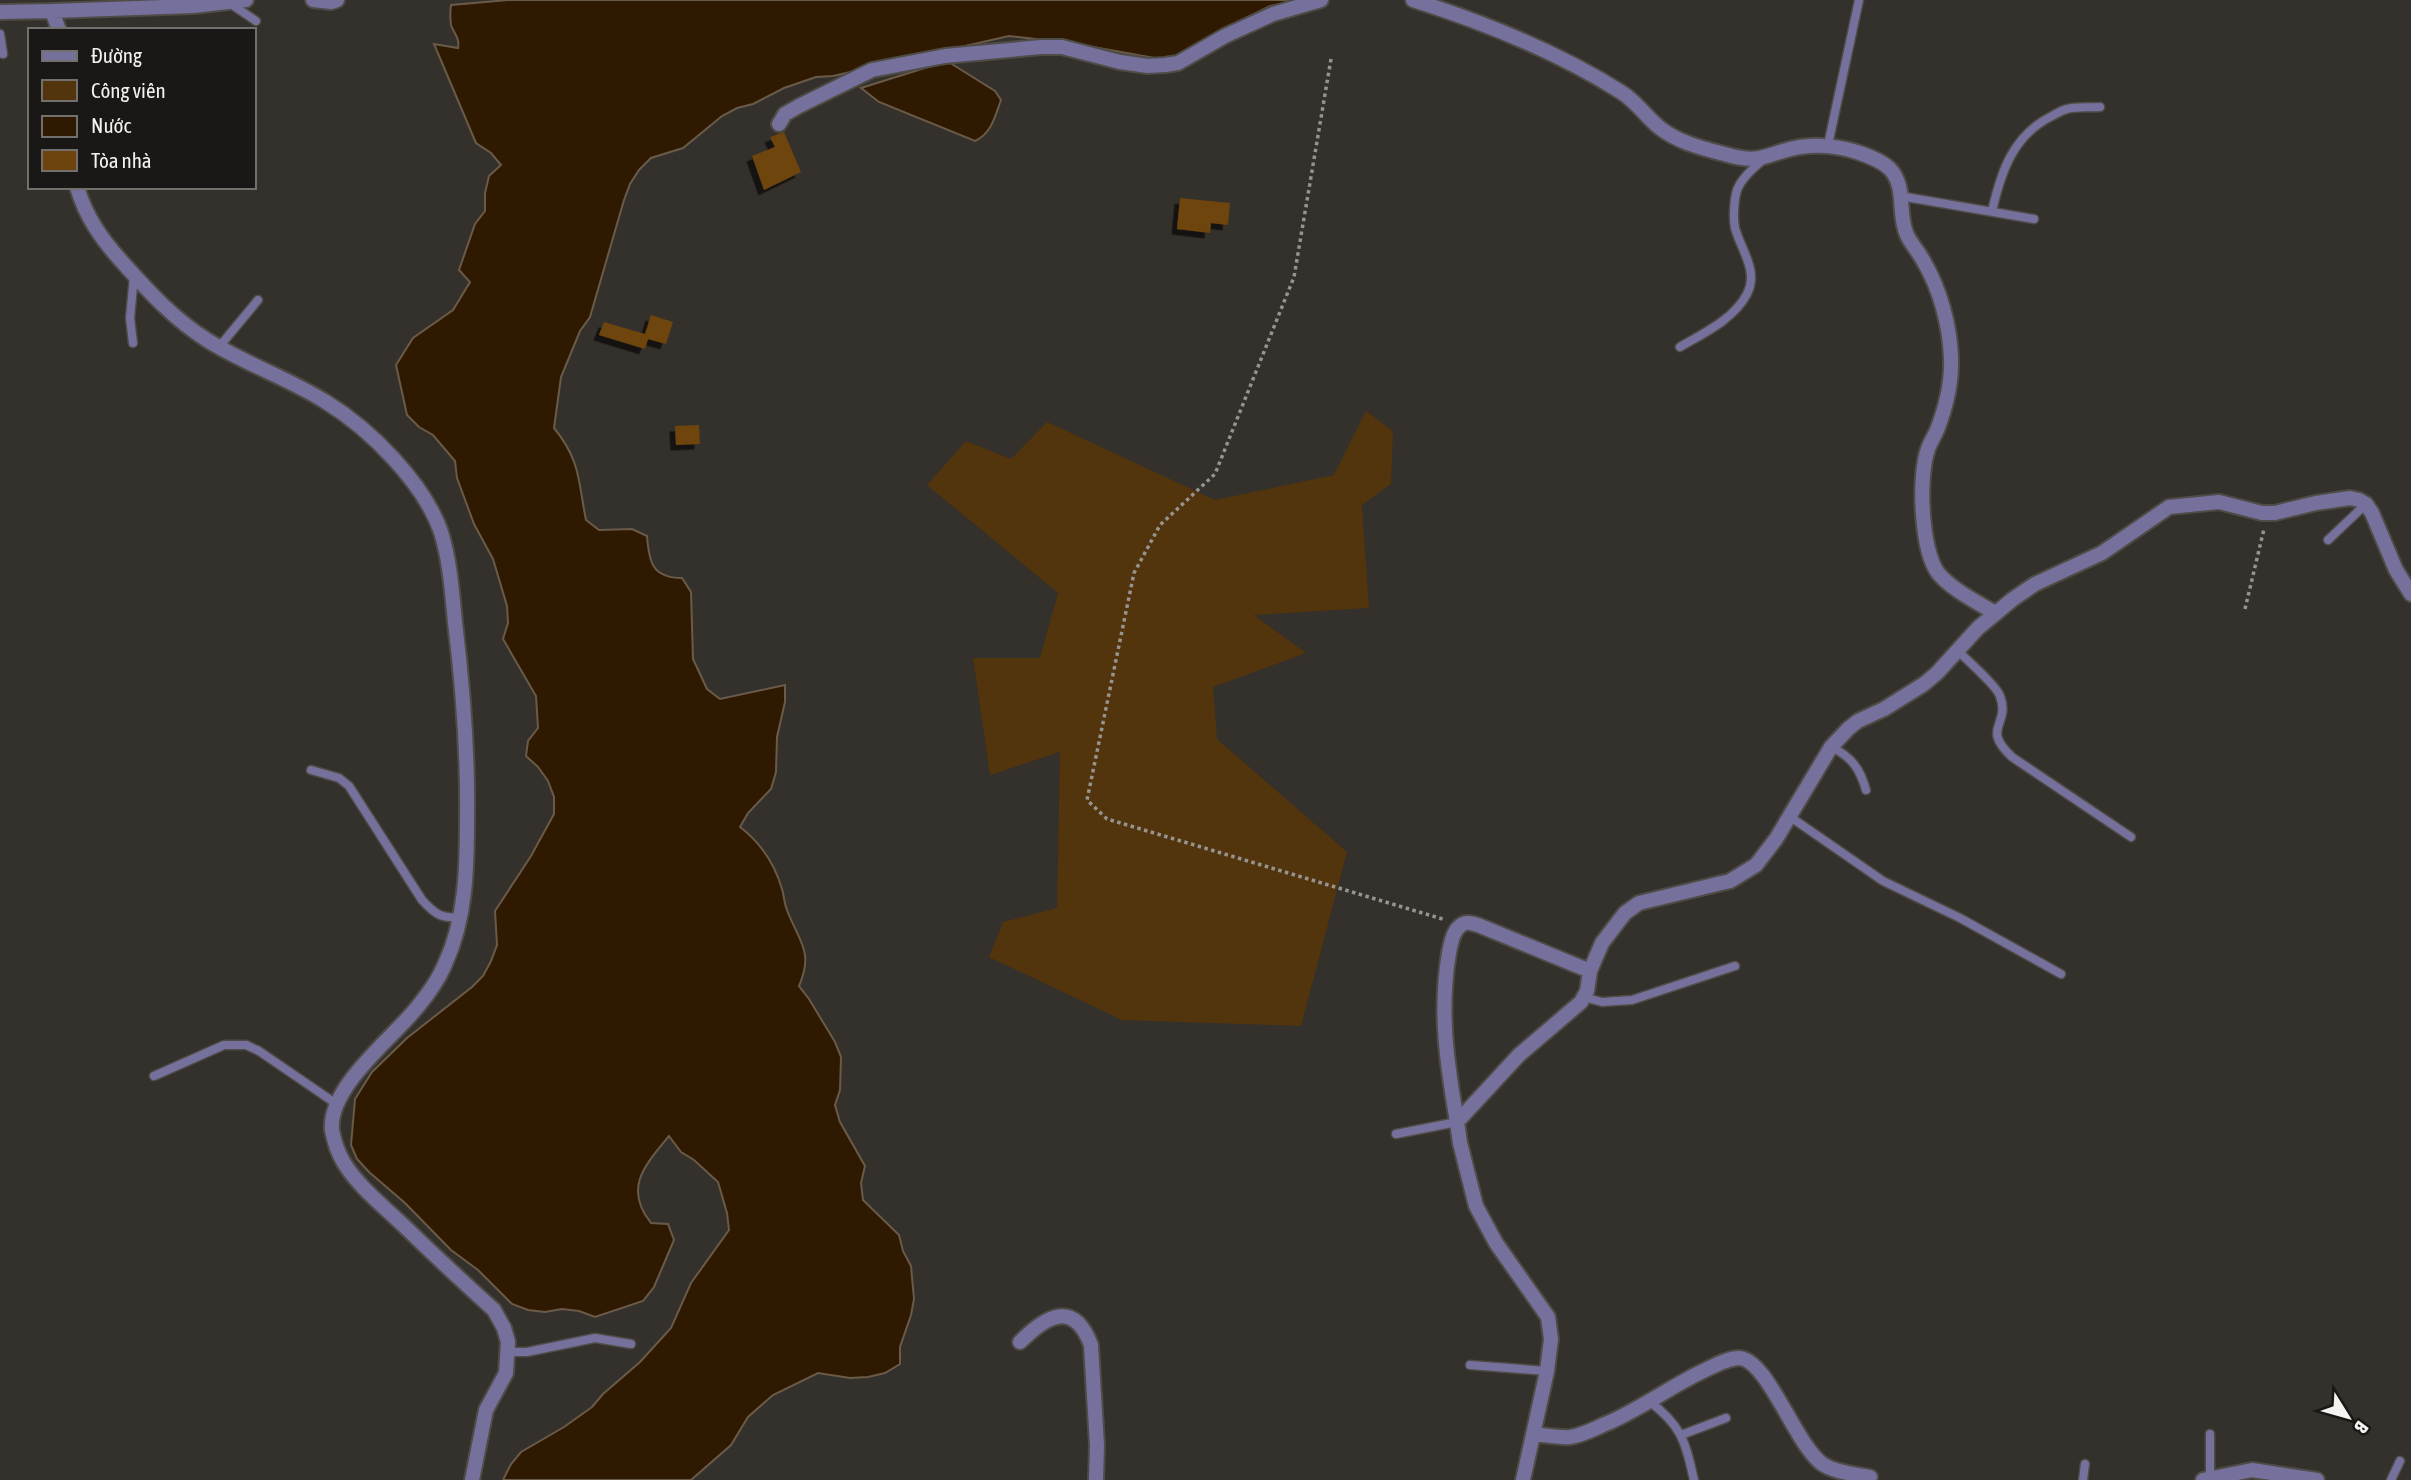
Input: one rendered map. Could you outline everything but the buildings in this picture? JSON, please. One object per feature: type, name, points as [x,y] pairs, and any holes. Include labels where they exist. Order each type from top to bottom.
[{"type":"street","points":[[0,12],[52,11],[114,4],[193,6],[246,0]]},
{"type":"street","points":[[313,0],[337,0]]},
{"type":"street","points":[[779,124],[785,114],[799,106],[872,71],[945,55],[1041,47],[1062,47],[1120,62],[1148,66],[1165,65],[1178,62],[1273,14],[1321,0]]},
{"type":"street","points":[[1413,0],[1536,45],[1623,93],[1639,105],[1658,127],[1693,145],[1749,160],[1799,148],[1828,145],[1867,156],[1885,165],[1898,182],[1907,235],[1925,263],[1943,305],[1951,356],[1946,406],[1927,450],[1923,477],[1922,500],[1926,537],[1938,573],[1957,589],[1995,613]]},
{"type":"street","points":[[52,11],[59,28]]},
{"type":"street","points":[[78,189],[88,218],[109,247],[158,301],[219,347],[328,402],[352,421],[376,441],[411,480],[429,506],[440,531],[447,558],[461,667],[468,772],[467,850],[461,917],[444,966],[433,986],[415,1011],[355,1073],[331,1125],[344,1164],[368,1193],[494,1311],[505,1328],[509,1352],[506,1373],[486,1410],[472,1480]]},
{"type":"street","points":[[1457,1122],[1519,1055],[1566,1016],[1583,997],[1602,943],[1625,912],[1639,903],[1710,887],[1741,875],[1756,865],[1766,854],[1831,747],[1858,720],[1884,709],[1924,684],[1995,613],[2035,584],[2114,545],[2169,507],[2219,502],[2268,513],[2350,498],[2366,504],[2396,570],[2411,594]]},
{"type":"street","points":[[1523,1480],[1547,1371],[1550,1339],[1548,1317],[1496,1243],[1476,1206],[1457,1122],[1446,1043],[1444,984],[1455,932],[1468,922],[1590,971]]},
{"type":"street","points":[[1020,1342],[1036,1326],[1051,1317],[1064,1316],[1071,1319],[1086,1332],[1091,1345],[1097,1445],[1096,1480]]},
{"type":"street","points":[[1533,1434],[1570,1437],[1588,1433],[1621,1418],[1713,1366],[1739,1358],[1746,1360],[1765,1377],[1821,1464],[1870,1477]]},
{"type":"street","points":[[2206,1479],[2252,1471],[2317,1480]]},
{"type":"lane","points":[[1828,145],[1859,0]]},
{"type":"lane","points":[[228,2],[256,21]]},
{"type":"lane","points":[[0,34],[3,54]]},
{"type":"lane","points":[[1992,211],[2000,176],[2021,139],[2040,122],[2066,109],[2100,107]]},
{"type":"lane","points":[[1680,347],[1734,311],[1748,293],[1752,276],[1735,226],[1734,210],[1737,190],[1748,174],[1765,158]]},
{"type":"lane","points":[[1900,196],[2035,219]]},
{"type":"lane","points":[[133,343],[130,317],[135,276]]},
{"type":"lane","points":[[219,347],[258,300]]},
{"type":"lane","points":[[2328,540],[2366,504]]},
{"type":"lane","points":[[1958,651],[2000,694],[2003,710],[1996,734],[2000,746],[2012,757],[2131,837]]},
{"type":"lane","points":[[1831,747],[1846,754],[1854,763],[1861,773],[1866,790]]},
{"type":"lane","points":[[311,770],[339,778],[349,786],[430,910],[447,918],[461,917]]},
{"type":"lane","points":[[1789,816],[1883,881],[1960,918],[2061,974]]},
{"type":"lane","points":[[1583,997],[1615,1002],[1632,1000],[1735,966]]},
{"type":"lane","points":[[154,1076],[224,1045],[246,1045],[338,1105]]},
{"type":"lane","points":[[1396,1134],[1457,1122]]},
{"type":"lane","points":[[509,1352],[527,1352],[595,1338],[631,1343]]},
{"type":"lane","points":[[1471,1365],[1547,1371]]},
{"type":"lane","points":[[1649,1401],[1679,1429],[1694,1480]]},
{"type":"lane","points":[[1681,1435],[1726,1418]]},
{"type":"lane","points":[[2206,1479],[2210,1434]]},
{"type":"lane","points":[[2391,1480],[2400,1461]]},
{"type":"lane","points":[[2083,1480],[2085,1464]]},
{"type":"path","points":[[1331,59],[1294,277],[1215,474],[1160,525],[1134,573],[1087,800],[1107,819],[1462,924]]},
{"type":"path","points":[[2245,609],[2268,513]]},
{"type":"green space","points":[[1366,411],[1393,431],[1391,484],[1362,505],[1369,608],[1254,615],[1306,653],[1213,687],[1217,739],[1347,852],[1301,1026],[1122,1020],[989,957],[1003,922],[1057,908],[1060,752],[990,775],[973,658],[1040,658],[1058,593],[927,485],[966,441],[1011,459],[1047,422],[1215,500],[1334,475]]},
{"type":"water","points":[[508,0],[1303,0],[1270,6],[1222,30],[1198,47],[1177,56],[1160,59],[1071,43],[1009,36],[833,76],[816,77],[784,88],[722,116],[683,148],[651,158],[630,184],[590,317],[580,331],[561,377],[554,428],[574,461],[586,520],[599,530],[632,529],[647,536],[654,567],[664,575],[682,578],[691,592],[693,659],[707,689],[720,699],[785,685],[785,702],[777,737],[776,772],[771,789],[748,813],[740,827],[766,854],[779,879],[786,907],[805,955],[799,986],[835,1042],[841,1057],[840,1090],[835,1105],[840,1122],[865,1166],[861,1183],[863,1200],[899,1235],[911,1266],[914,1299],[900,1347],[900,1364],[885,1373],[868,1377],[850,1378],[818,1373],[773,1395],[748,1417],[731,1445],[691,1480],[503,1480],[521,1452],[592,1407],[640,1362],[671,1328],[691,1283],[729,1230],[718,1182],[681,1152],[669,1136],[645,1167],[638,1188],[643,1210],[651,1223],[668,1224],[674,1240],[654,1287],[643,1301],[595,1317],[562,1309],[545,1312],[512,1304],[369,1172],[357,1159],[351,1145],[355,1099],[372,1072],[407,1038],[483,976],[497,945],[495,911],[531,856],[554,814],[554,797],[548,781],[526,756],[528,741],[538,728],[536,696],[503,639],[508,623],[507,606],[493,559],[474,524],[457,478],[455,461],[433,435],[419,427],[407,415],[396,365],[413,338],[453,310],[470,282],[459,270],[475,224],[485,211],[489,176],[501,165],[491,153],[476,143],[434,44],[458,48],[451,25],[451,5]]},
{"type":"water","points":[[947,61],[995,91],[1001,100],[989,129],[975,141],[879,102],[861,88]]}]
